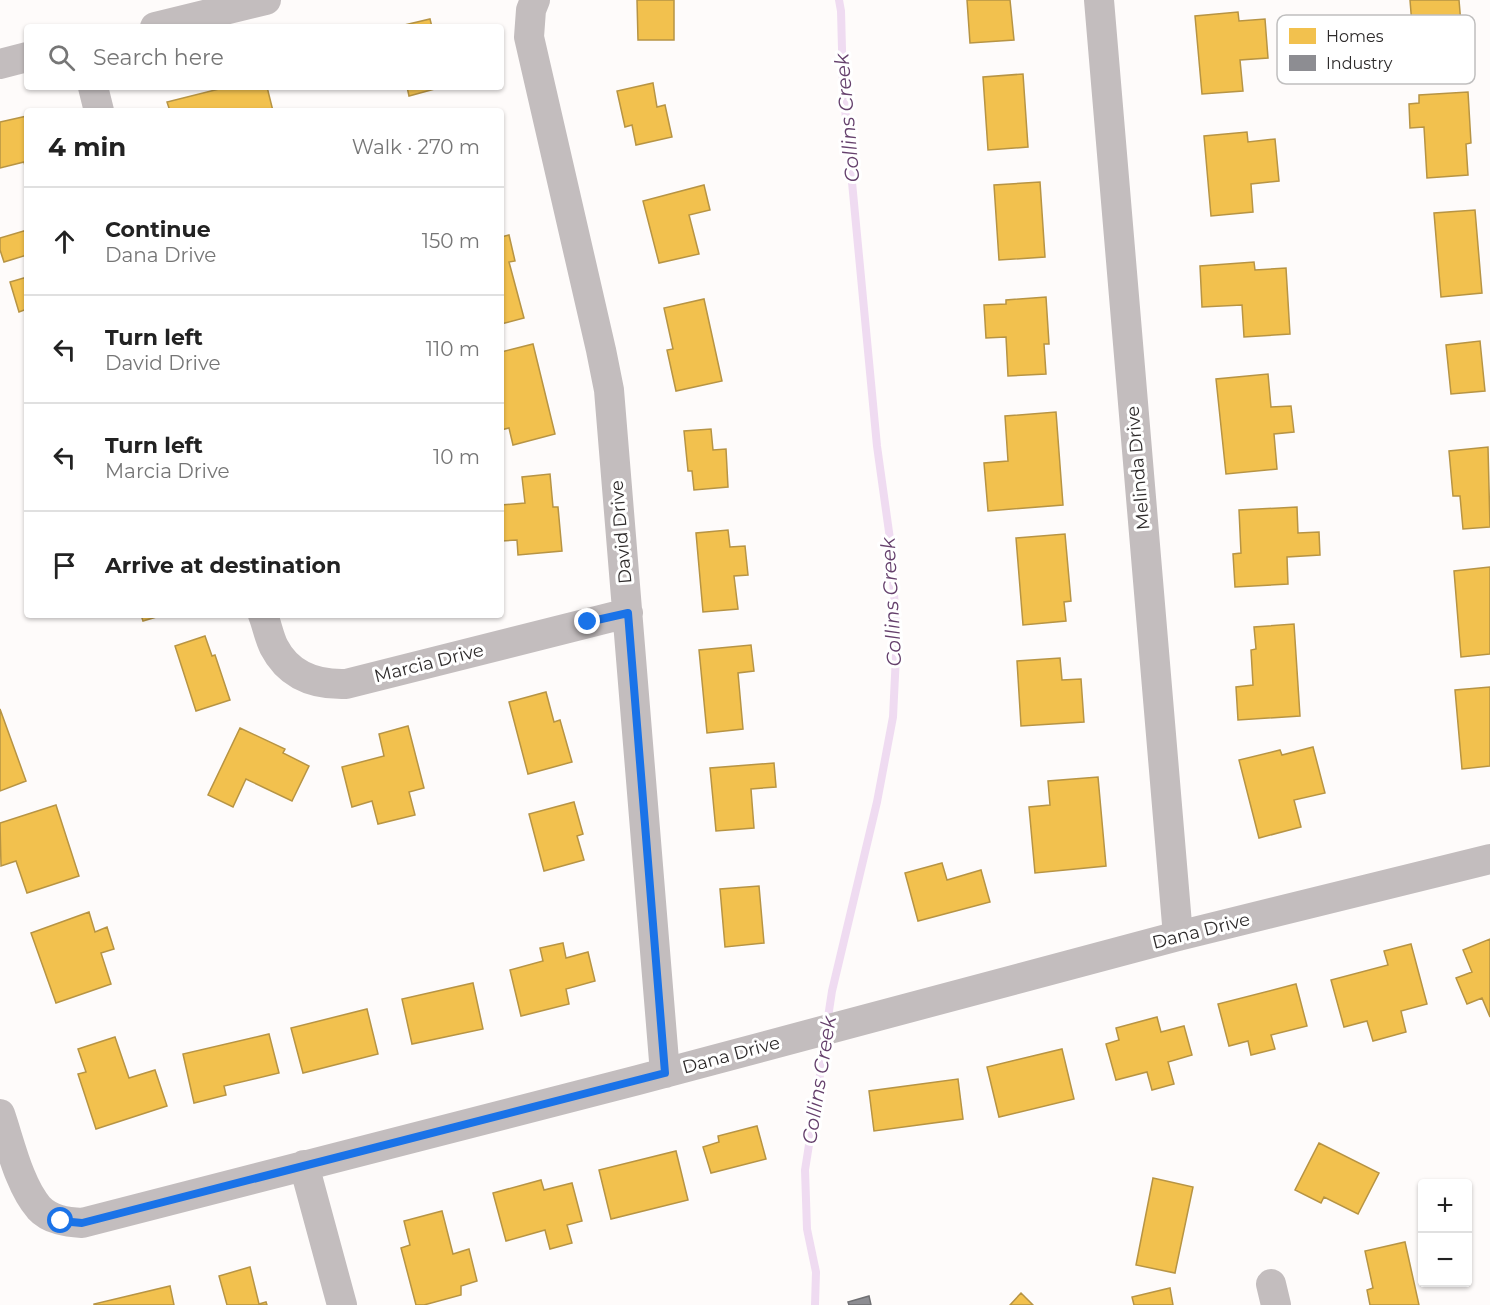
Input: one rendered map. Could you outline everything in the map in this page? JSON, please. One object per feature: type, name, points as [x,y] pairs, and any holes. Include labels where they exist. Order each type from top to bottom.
[{"type":"street","points":[[166,24],[266,0]]},
{"type":"street","name":"David Drive","points":[[535,0],[531,10],[529,36],[609,390],[665,1073]]},
{"type":"street","name":"Melinda Drive","points":[[1099,0],[1178,936]]},
{"type":"street","points":[[0,64],[24,58]]},
{"type":"street","points":[[94,90],[98,108]]},
{"type":"street","name":"Marcia Drive","points":[[264,618],[274,647],[297,673],[313,681],[346,684],[628,613]]},
{"type":"street","name":"Dana Drive","points":[[0,1114],[25,1188],[40,1210],[61,1221],[82,1223],[665,1073],[1178,936],[1490,859]]},
{"type":"street","points":[[304,1165],[342,1305]]},
{"type":"building: Homes","points":[[637,0],[674,0],[674,40],[638,40]]},
{"type":"building: Homes","points":[[967,0],[1010,0],[1014,40],[970,43]]},
{"type":"building: Homes","points":[[1410,0],[1459,0],[1460,15],[1411,15]]},
{"type":"building: Homes","points":[[1238,12],[1239,21],[1265,19],[1268,58],[1240,60],[1243,91],[1202,94],[1195,16]]},
{"type":"building: Homes","points":[[430,19],[431,24],[409,24]]},
{"type":"building: Homes","points":[[1023,74],[1028,147],[988,150],[983,77]]},
{"type":"building: Homes","points":[[653,83],[657,107],[665,105],[672,137],[636,145],[632,125],[625,127],[617,91]]},
{"type":"building: Homes","points":[[215,90],[268,90],[272,108],[169,108],[167,102]]},
{"type":"building: Homes","points":[[408,90],[431,90],[409,96]]},
{"type":"building: Homes","points":[[1468,92],[1471,143],[1466,144],[1468,175],[1427,178],[1424,127],[1410,128],[1409,104],[1419,103],[1419,95]]},
{"type":"building: Homes","points":[[24,117],[24,162],[0,168],[0,122]]},
{"type":"building: Homes","points":[[1247,132],[1248,142],[1275,139],[1279,181],[1251,184],[1253,212],[1211,216],[1204,136]]},
{"type":"building: Homes","points":[[1040,182],[1045,257],[999,260],[994,185]]},
{"type":"building: Homes","points":[[704,185],[710,210],[689,215],[699,254],[659,263],[643,201]]},
{"type":"building: Homes","points":[[1475,210],[1482,293],[1441,297],[1434,213]]},
{"type":"building: Homes","points":[[24,231],[24,256],[4,262],[0,250],[0,238]]},
{"type":"building: Homes","points":[[509,235],[515,261],[509,262],[524,318],[504,323],[504,236]]},
{"type":"building: Homes","points":[[1254,262],[1255,270],[1286,268],[1290,334],[1244,337],[1242,305],[1202,307],[1200,266]]},
{"type":"building: Homes","points":[[24,278],[24,310],[19,312],[10,282]]},
{"type":"building: Homes","points":[[1046,297],[1049,344],[1044,344],[1046,374],[1008,376],[1006,337],[986,338],[984,305],[1006,304],[1006,300]]},
{"type":"building: Homes","points":[[704,299],[722,381],[676,391],[667,350],[673,349],[664,308]]},
{"type":"building: Homes","points":[[1480,341],[1485,391],[1451,394],[1446,345]]},
{"type":"building: Homes","points":[[533,344],[555,434],[513,445],[509,428],[504,429],[504,351]]},
{"type":"building: Homes","points":[[1268,374],[1271,407],[1291,406],[1294,432],[1274,434],[1277,469],[1226,474],[1216,379]]},
{"type":"building: Homes","points":[[1056,412],[1063,505],[988,511],[984,463],[1008,461],[1005,416]]},
{"type":"building: Homes","points":[[711,429],[713,450],[726,449],[728,487],[694,490],[692,471],[688,471],[684,431]]},
{"type":"building: Homes","points":[[1488,447],[1490,527],[1463,529],[1460,496],[1453,496],[1449,451]]},
{"type":"building: Homes","points":[[550,474],[553,507],[558,507],[562,551],[518,555],[517,540],[504,541],[504,505],[525,503],[522,477]]},
{"type":"building: Homes","points":[[1297,507],[1298,533],[1319,532],[1320,555],[1287,557],[1288,584],[1235,587],[1233,554],[1241,553],[1239,510]]},
{"type":"building: Homes","points":[[728,530],[730,547],[745,546],[748,575],[734,576],[738,609],[703,612],[696,533]]},
{"type":"building: Homes","points":[[1065,534],[1071,601],[1064,602],[1066,621],[1023,625],[1016,538]]},
{"type":"building: Homes","points":[[1490,567],[1490,654],[1461,657],[1454,571]]},
{"type":"building: Homes","points":[[1294,624],[1300,716],[1238,720],[1236,687],[1253,685],[1251,650],[1256,649],[1254,627]]},
{"type":"building: Homes","points":[[205,636],[212,656],[215,655],[230,700],[196,711],[175,646]]},
{"type":"building: Homes","points":[[751,645],[754,671],[738,673],[743,729],[707,733],[699,650]]},
{"type":"building: Homes","points":[[1060,658],[1062,680],[1081,679],[1084,722],[1021,726],[1017,661]]},
{"type":"building: Homes","points":[[1490,687],[1490,766],[1462,769],[1455,690]]},
{"type":"building: Homes","points":[[546,692],[554,722],[560,720],[572,762],[528,774],[509,702]]},
{"type":"building: Homes","points":[[0,709],[26,781],[0,791]]},
{"type":"building: Homes","points":[[408,726],[424,788],[409,792],[415,815],[378,824],[372,801],[352,807],[342,767],[384,756],[379,734]]},
{"type":"building: Homes","points":[[240,728],[285,749],[283,753],[309,766],[292,801],[246,779],[233,807],[208,795]]},
{"type":"building: Homes","points":[[1313,747],[1325,793],[1294,800],[1301,827],[1259,838],[1239,760],[1280,750],[1282,755]]},
{"type":"building: Homes","points":[[774,763],[776,787],[751,789],[754,828],[716,831],[710,768]]},
{"type":"building: Homes","points":[[1098,777],[1106,866],[1035,873],[1029,807],[1050,805],[1048,781]]},
{"type":"building: Homes","points":[[574,802],[583,834],[577,836],[584,860],[544,871],[529,814]]},
{"type":"building: Homes","points":[[56,805],[79,876],[27,893],[16,861],[1,866],[0,823]]},
{"type":"building: Homes","points":[[942,863],[947,880],[981,870],[990,902],[918,921],[905,873]]},
{"type":"building: Homes","points":[[759,886],[764,943],[725,947],[720,889]]},
{"type":"building: Homes","points":[[89,912],[95,932],[107,927],[114,949],[101,953],[111,984],[56,1003],[31,933]]},
{"type":"building: Homes","points":[[1490,939],[1490,1017],[1482,998],[1467,1004],[1456,978],[1472,972],[1463,950]]},
{"type":"building: Homes","points":[[563,943],[566,958],[588,952],[595,981],[566,989],[569,1004],[521,1016],[510,970],[543,961],[540,948]]},
{"type":"building: Homes","points":[[1411,944],[1427,1004],[1401,1011],[1406,1032],[1373,1041],[1367,1021],[1344,1027],[1331,980],[1388,965],[1384,951]]},
{"type":"building: Homes","points":[[473,983],[483,1029],[412,1044],[402,999]]},
{"type":"building: Homes","points":[[1296,984],[1307,1026],[1271,1035],[1275,1049],[1251,1055],[1248,1041],[1229,1046],[1218,1004]]},
{"type":"building: Homes","points":[[367,1009],[378,1054],[303,1073],[291,1028]]},
{"type":"building: Homes","points":[[1157,1017],[1161,1032],[1184,1026],[1192,1055],[1168,1062],[1174,1084],[1152,1090],[1147,1072],[1116,1080],[1106,1044],[1119,1040],[1116,1028]]},
{"type":"building: Homes","points":[[269,1034],[279,1073],[224,1086],[226,1095],[194,1103],[183,1054]]},
{"type":"building: Homes","points":[[115,1037],[129,1078],[155,1070],[167,1106],[96,1129],[78,1074],[86,1072],[78,1049]]},
{"type":"building: Homes","points":[[1062,1049],[1074,1099],[999,1117],[987,1067]]},
{"type":"building: Homes","points":[[958,1079],[963,1119],[874,1131],[869,1091]]},
{"type":"building: Homes","points":[[757,1126],[766,1159],[711,1173],[703,1147],[719,1142],[718,1136]]},
{"type":"building: Homes","points":[[1319,1143],[1379,1173],[1358,1214],[1324,1197],[1321,1203],[1295,1190]]},
{"type":"building: Homes","points":[[676,1151],[688,1200],[611,1219],[599,1170]]},
{"type":"building: Homes","points":[[1153,1178],[1193,1187],[1175,1273],[1136,1265]]},
{"type":"building: Homes","points":[[541,1180],[544,1190],[572,1183],[582,1221],[567,1225],[572,1243],[550,1249],[545,1230],[506,1241],[493,1193]]},
{"type":"building: Homes","points":[[442,1211],[453,1254],[469,1249],[477,1281],[461,1286],[461,1295],[416,1305],[401,1248],[410,1245],[404,1221]]},
{"type":"building: Homes","points":[[1405,1242],[1419,1305],[1370,1305],[1367,1290],[1373,1288],[1365,1251]]},
{"type":"building: Homes","points":[[250,1267],[259,1304],[266,1302],[267,1305],[227,1305],[219,1276]]},
{"type":"building: Homes","points":[[170,1286],[174,1305],[94,1305],[94,1304]]},
{"type":"building: Homes","points":[[1170,1288],[1173,1305],[1134,1305],[1132,1297]]},
{"type":"building: Homes","points":[[1021,1293],[1033,1305],[1010,1305]]},
{"type":"building: Industry","points":[[869,1296],[871,1305],[849,1305],[848,1302]]},
{"type":"waterway","name":"Collins Creek","points":[[827,1024],[832,991],[877,802],[893,717],[897,635],[890,539],[877,446],[843,87],[839,0]]},
{"type":"waterway","name":"Collins Creek","points":[[815,1305],[816,1272],[807,1229],[805,1170],[826,1037]]},
{"type":"route","points":[[61,1221],[82,1223],[665,1073],[628,613],[588,622]]}]
